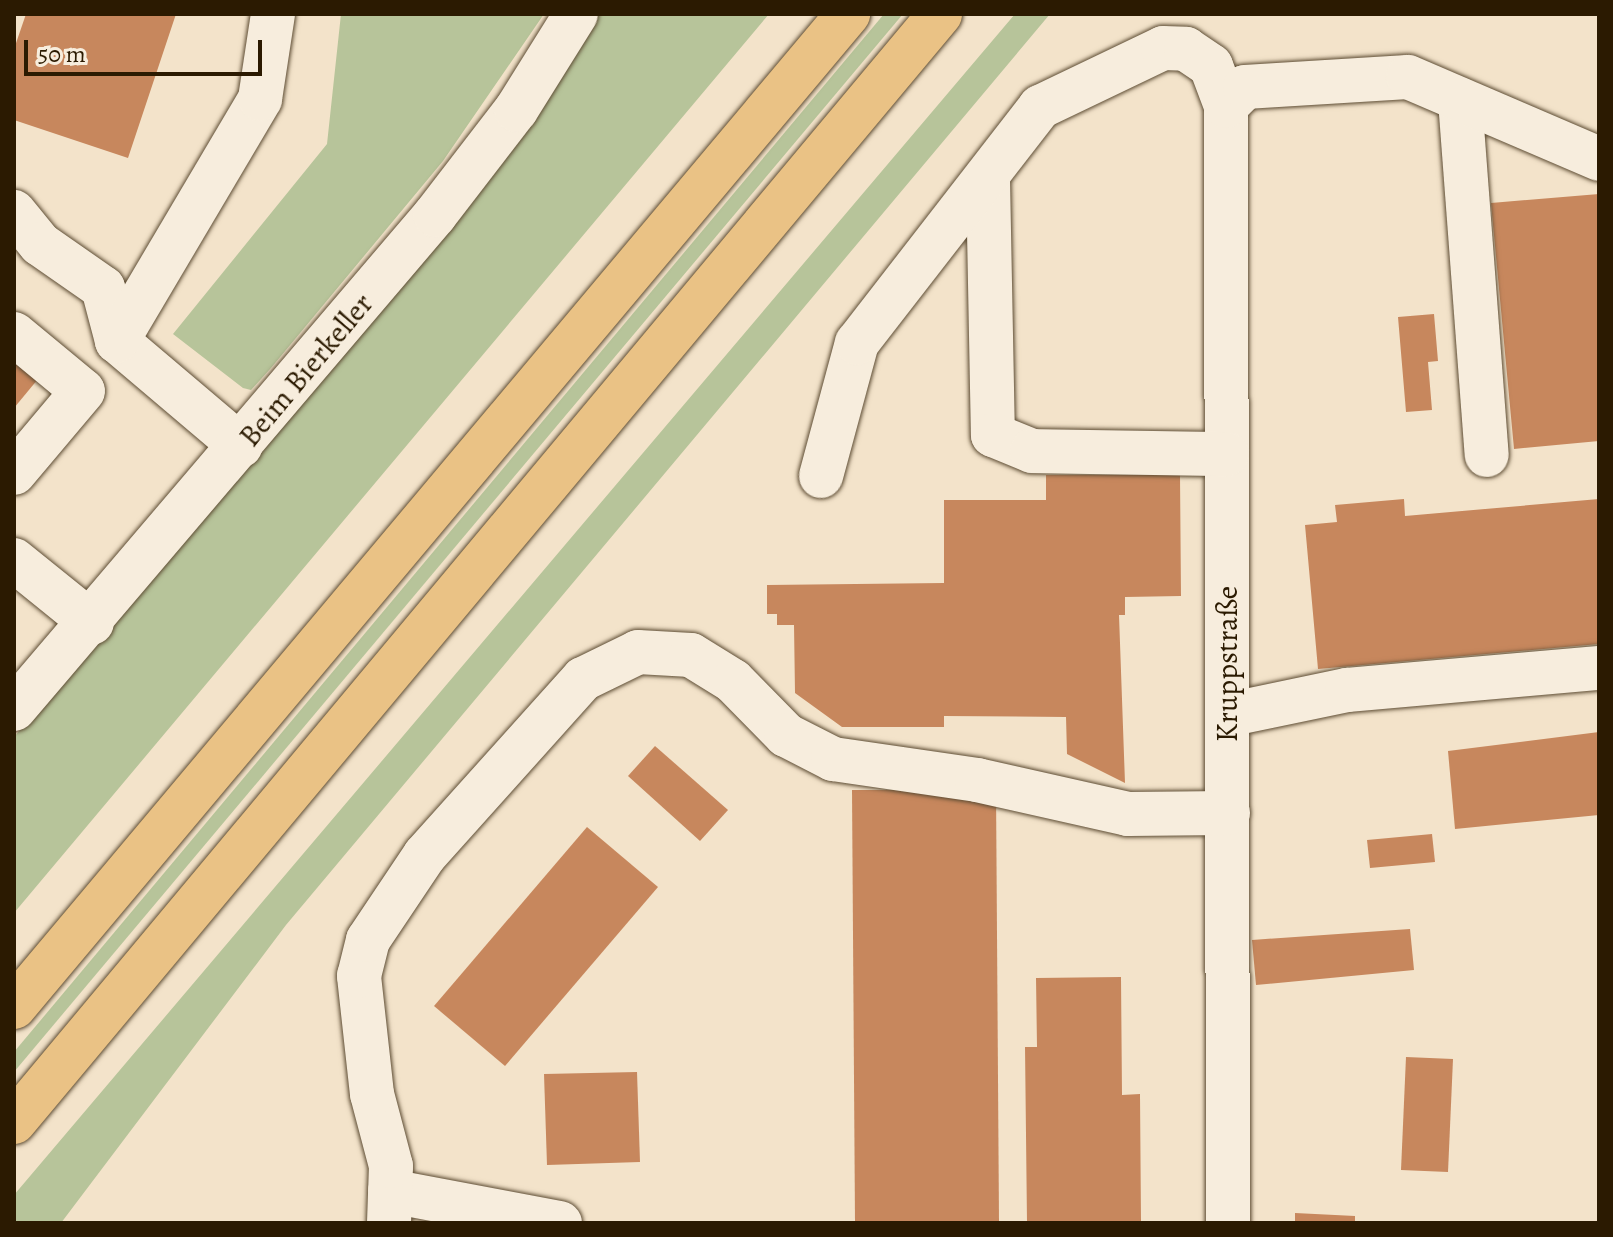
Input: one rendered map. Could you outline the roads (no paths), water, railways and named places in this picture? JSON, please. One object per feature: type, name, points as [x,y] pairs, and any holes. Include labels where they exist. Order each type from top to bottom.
[{"type":"highway","points":[[14,1007],[848,14]]},
{"type":"highway","points":[[14,1122],[940,14]]},
{"type":"street","points":[[117,341],[260,99],[273,14]]},
{"type":"street","name":"Beim Bierkeller","points":[[14,709],[92,623],[470,171],[576,14]]},
{"type":"street","points":[[821,476],[857,343],[988,179],[1040,107],[1163,48],[1186,49],[1205,61],[1226,106],[1245,87],[1408,77],[1599,159]]},
{"type":"street","points":[[1460,100],[1487,455]]},
{"type":"street","name":"Kruppstraße","points":[[1226,106],[1228,1223]]},
{"type":"street","points":[[988,179],[988,420],[993,435],[1032,451],[1227,454]]},
{"type":"street","points":[[14,212],[40,244],[103,288],[117,341],[241,446]]},
{"type":"street","points":[[14,334],[83,391],[14,473]]},
{"type":"street","points":[[14,560],[92,623]]},
{"type":"street","points":[[560,1223],[390,1193],[372,1094],[359,976],[368,940],[425,855],[583,679],[638,652],[691,655],[733,681],[786,735],[833,759],[977,780],[1128,814],[1228,813]]},
{"type":"street","points":[[1227,715],[1347,690],[1599,668]]}]
